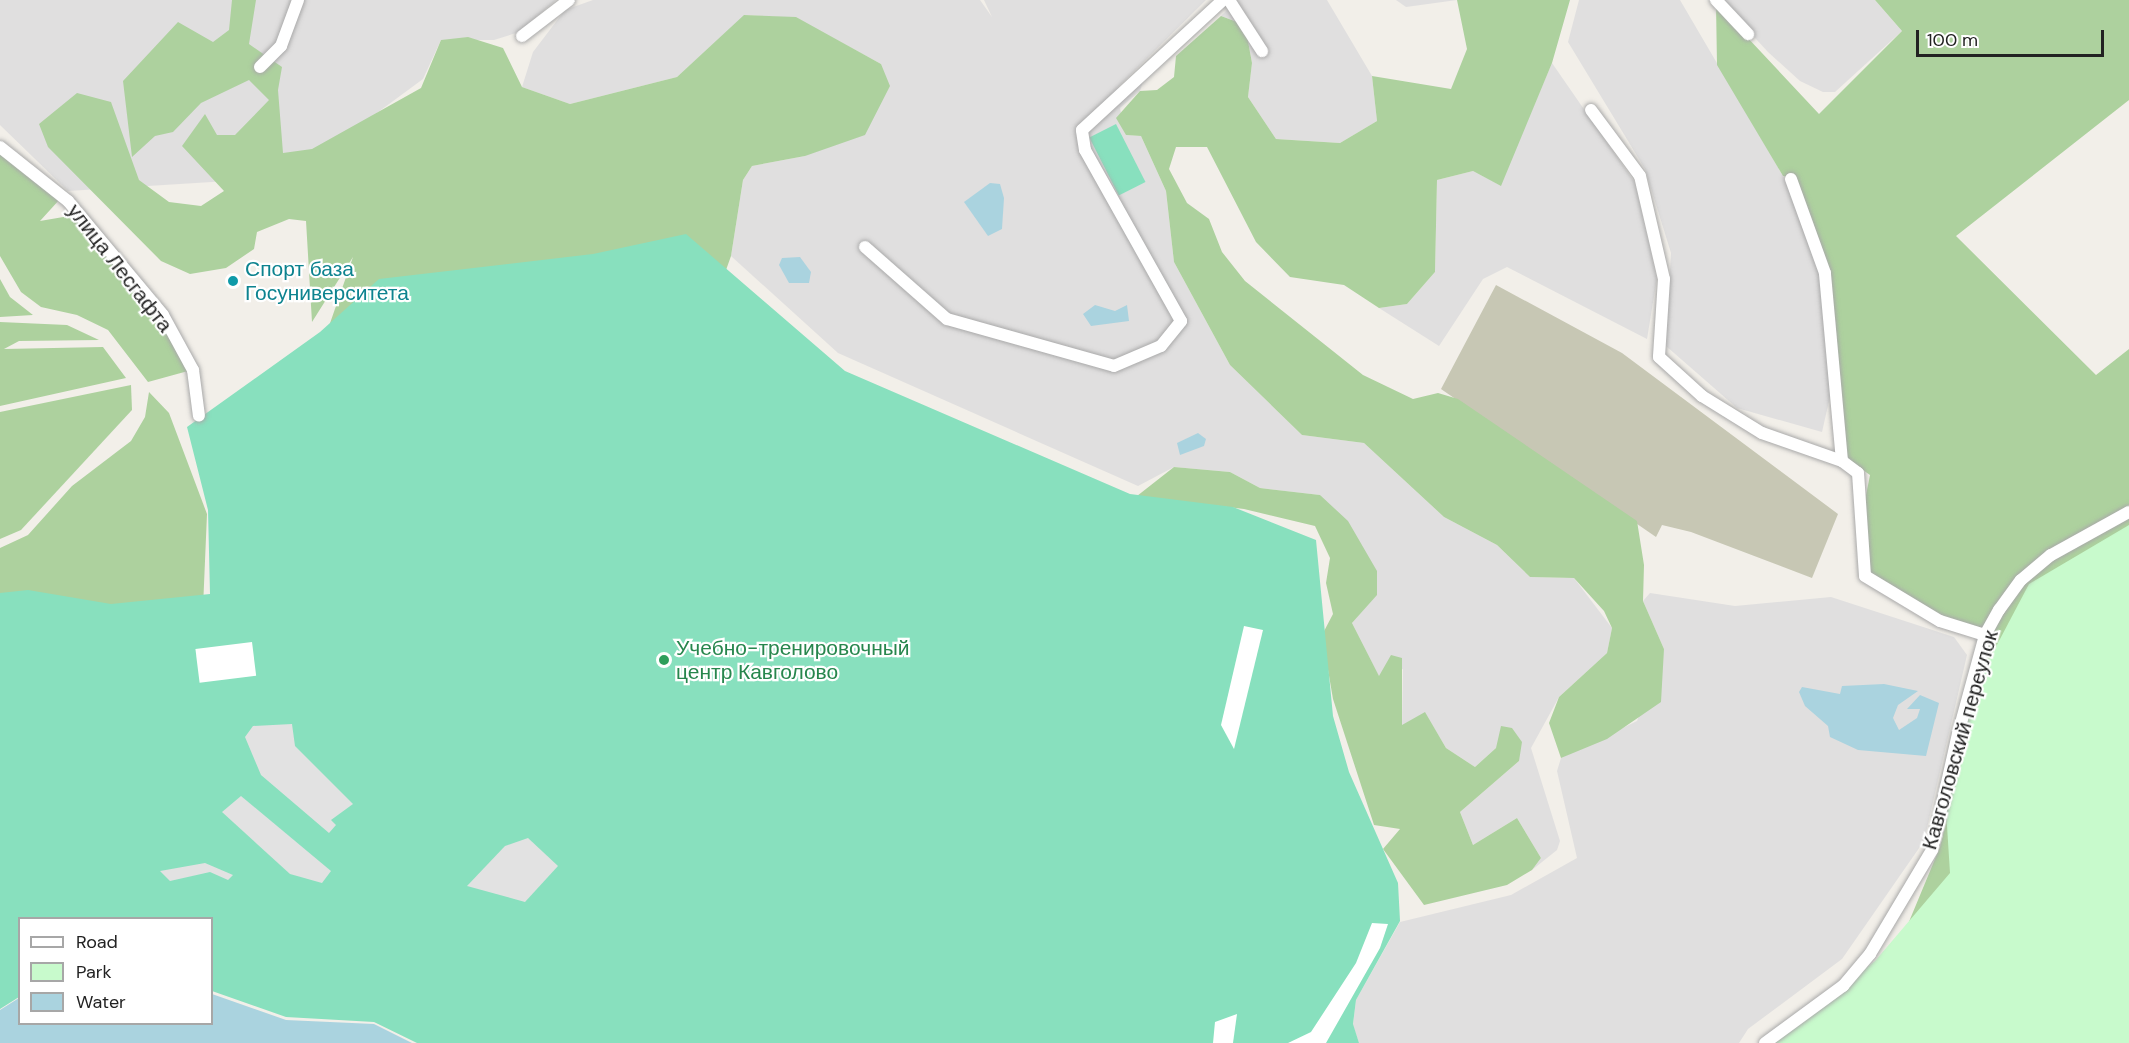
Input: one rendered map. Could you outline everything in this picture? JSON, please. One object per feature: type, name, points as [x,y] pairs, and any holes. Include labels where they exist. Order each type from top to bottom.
[{"type":"street","points":[[260,67],[281,46],[298,0]]},
{"type":"street","points":[[522,36],[569,0]]},
{"type":"street","points":[[865,247],[947,319],[1114,366],[1161,346],[1181,321],[1085,150],[1082,130],[1223,0]]},
{"type":"street","points":[[1229,0],[1262,51]]},
{"type":"street","points":[[1723,3],[1748,34]]},
{"type":"street","points":[[1591,110],[1640,176],[1664,279],[1659,357],[1702,396],[1762,433],[1842,461],[1858,473],[1865,576],[1940,621],[1986,635]]},
{"type":"street","name":"улица Лесгафта","points":[[0,147],[68,201],[163,315],[193,370],[200,416]]},
{"type":"street","points":[[1791,179],[1825,273],[1842,461]]},
{"type":"street","name":"Кавголовский переулок","points":[[1765,1043],[1843,986],[1870,954],[1932,850],[1986,635],[2021,580],[2050,555],[2129,512]]},
{"type":"shaded area","points":[[0,0],[556,0],[519,32],[494,40],[441,40],[423,79],[290,177],[68,191],[0,125]]},
{"type":"shaded area","points":[[593,0],[980,0],[992,17],[984,0],[1206,0],[1117,88],[1145,74],[1140,91],[1120,108],[1126,135],[1141,136],[1166,191],[1174,262],[1230,365],[1302,435],[1364,443],[1444,517],[1497,545],[1530,577],[1574,578],[1612,628],[1607,653],[1559,697],[1531,748],[1560,841],[1557,850],[1532,870],[1541,858],[1517,818],[1473,845],[1460,812],[1519,761],[1496,748],[1475,767],[1446,748],[1425,713],[1402,726],[1403,669],[1379,677],[1352,623],[1376,595],[1320,495],[1260,488],[1230,472],[1174,467],[1138,486],[838,353],[731,256],[743,180],[752,166],[805,156],[881,64],[796,18],[745,15],[677,77],[570,104],[522,87],[533,52],[565,10]]},
{"type":"shaded area","points":[[1237,0],[1327,0],[1372,76],[1377,121],[1340,143],[1276,139],[1248,97],[1252,63],[1245,25],[1221,16]]},
{"type":"shaded area","points":[[1396,0],[1457,0],[1406,7]]},
{"type":"shaded area","points":[[1579,0],[1680,0],[1783,176],[1825,273],[1837,366],[1822,432],[1737,408],[1666,346],[1671,253],[1645,169],[1568,42]]},
{"type":"shaded area","points":[[1720,0],[1875,0],[1902,31],[1835,92],[1823,92],[1800,81],[1768,52]]},
{"type":"shaded area","points":[[1552,63],[1635,183],[1657,278],[1647,339],[1507,267],[1483,279],[1439,346],[1379,308],[1407,304],[1435,272],[1437,180],[1473,171],[1500,185]]},
{"type":"shaded area","points":[[1496,285],[1622,353],[1838,514],[1812,578],[1691,532],[1662,525],[1656,537],[1441,389]]},
{"type":"shaded area","points":[[1650,593],[1735,606],[1831,597],[1954,637],[1967,655],[1924,841],[1842,959],[1748,1029],[1739,1043],[1359,1043],[1353,1025],[1356,1000],[1400,922],[1511,895],[1577,858],[1557,771],[1561,758],[1637,721],[1664,649],[1643,601]]},
{"type":"shaded area","points":[[292,724],[295,746],[353,804],[331,820],[336,825],[329,833],[261,775],[245,737],[253,726]]},
{"type":"shaded area","points":[[241,796],[331,871],[322,883],[290,874],[222,812]]},
{"type":"shaded area","points":[[528,838],[558,866],[525,902],[467,886],[505,846]]},
{"type":"shaded area","points":[[205,863],[233,875],[228,880],[210,872],[170,881],[160,871]]},
{"type":"green space","points":[[232,0],[256,0],[249,44],[282,67],[278,90],[283,153],[312,149],[421,88],[441,40],[468,37],[503,48],[522,87],[570,104],[677,77],[744,15],[796,17],[881,64],[890,86],[865,135],[805,156],[752,166],[743,180],[731,256],[720,287],[328,329],[353,257],[312,322],[306,221],[289,219],[257,232],[254,249],[226,268],[190,274],[161,261],[48,147],[39,124],[77,93],[111,102],[139,180],[169,202],[201,206],[224,191],[182,146],[205,114],[217,135],[235,135],[269,100],[249,80],[201,103],[173,132],[155,136],[132,157],[123,81],[178,22],[213,42],[229,30]]},
{"type":"green space","points":[[1457,0],[1570,0],[1552,63],[1501,186],[1473,171],[1437,180],[1435,272],[1407,304],[1379,308],[1344,285],[1290,277],[1256,242],[1207,147],[1176,147],[1169,169],[1187,203],[1209,219],[1222,252],[1245,281],[1363,375],[1413,399],[1438,393],[1458,399],[1637,521],[1644,565],[1643,601],[1664,649],[1661,702],[1607,739],[1561,758],[1549,723],[1559,697],[1607,653],[1612,628],[1604,611],[1574,578],[1530,577],[1497,545],[1444,517],[1364,443],[1302,435],[1230,365],[1174,262],[1166,191],[1141,136],[1126,135],[1116,118],[1140,91],[1157,90],[1174,77],[1176,56],[1221,16],[1245,25],[1252,63],[1248,97],[1276,139],[1340,143],[1377,121],[1372,76],[1451,89],[1467,49]]},
{"type":"green space","points":[[1875,0],[2129,0],[2129,100],[1956,236],[2096,375],[2129,349],[2129,1043],[1901,941],[1940,847],[1991,637],[1943,618],[1868,574],[1862,515],[1870,475],[1846,458],[1835,318],[1793,178],[1783,176],[1717,65],[1716,4],[1819,114],[1902,31]]},
{"type":"green space","points":[[1116,124],[1146,182],[1119,196],[1089,138]]},
{"type":"green space","points":[[0,141],[60,199],[40,221],[75,215],[148,300],[188,371],[148,382],[108,330],[77,315],[41,307],[21,292],[0,256]]},
{"type":"green space","name":"Учебно-тренировочный центр Кавголово","points":[[686,234],[845,371],[1130,494],[1233,507],[1316,540],[1333,716],[1349,772],[1398,883],[1400,921],[1356,1000],[1353,1024],[1359,1043],[417,1043],[374,1022],[286,1017],[213,991],[213,917],[18,917],[18,998],[0,1009],[0,593],[28,590],[111,604],[210,594],[208,510],[187,427],[320,332],[379,279],[593,254]]},
{"type":"green space","points":[[0,279],[10,297],[33,315],[0,317]]},
{"type":"green space","points":[[0,322],[67,325],[99,340],[19,341],[4,349],[103,347],[126,378],[0,406]]},
{"type":"green space","points":[[131,385],[132,410],[21,530],[0,539],[0,412]]},
{"type":"green space","points":[[149,392],[169,413],[207,514],[203,608],[0,602],[0,548],[28,535],[72,486],[131,441],[145,417]]},
{"type":"green space","points":[[1174,467],[1230,472],[1260,488],[1320,495],[1348,521],[1377,571],[1377,595],[1352,623],[1379,676],[1391,655],[1402,658],[1402,725],[1425,712],[1446,748],[1475,767],[1496,748],[1501,726],[1512,728],[1522,742],[1519,761],[1460,812],[1473,845],[1517,818],[1541,858],[1532,870],[1507,885],[1424,905],[1383,849],[1400,829],[1374,825],[1333,699],[1322,635],[1333,614],[1326,583],[1330,558],[1315,526],[1244,509],[1137,496]]},
{"type":"green space","points":[[2129,525],[2129,1043],[1769,1043],[1875,961],[1950,873],[1945,795],[1980,677],[2029,584]]},
{"type":"water","points":[[990,183],[1000,184],[1004,198],[1002,229],[988,236],[964,202]]},
{"type":"water","points":[[800,257],[811,272],[809,283],[789,283],[779,265],[782,258]]},
{"type":"water","points":[[1095,305],[1115,311],[1127,305],[1129,321],[1091,326],[1083,314]]},
{"type":"water","points":[[1198,433],[1206,439],[1204,446],[1180,455],[1177,443]]},
{"type":"water","points":[[1884,684],[1918,691],[1898,705],[1893,718],[1899,730],[1917,718],[1920,709],[1907,709],[1920,695],[1939,703],[1926,756],[1858,750],[1830,737],[1828,726],[1805,706],[1799,692],[1802,687],[1840,694],[1842,686]]},
{"type":"water","points":[[213,994],[286,1020],[374,1024],[412,1043],[0,1043],[0,1010],[18,999],[18,1025],[213,1025]]},
{"type":"pier","points":[[1244,626],[1263,630],[1234,749],[1221,725]]},
{"type":"pier","points":[[252,642],[256,676],[200,683],[195,649]]},
{"type":"pier","points":[[1372,923],[1388,924],[1380,948],[1326,1043],[1288,1043],[1311,1032],[1356,963]]},
{"type":"pier","points":[[1237,1014],[1233,1043],[1213,1043],[1215,1022]]},
{"type":"place","name":"Спорт база Госуниверситета","points":[[233,281]]},
{"type":"place","name":"Учебно-тренировочный центр Кавголово","points":[[664,660]]}]
